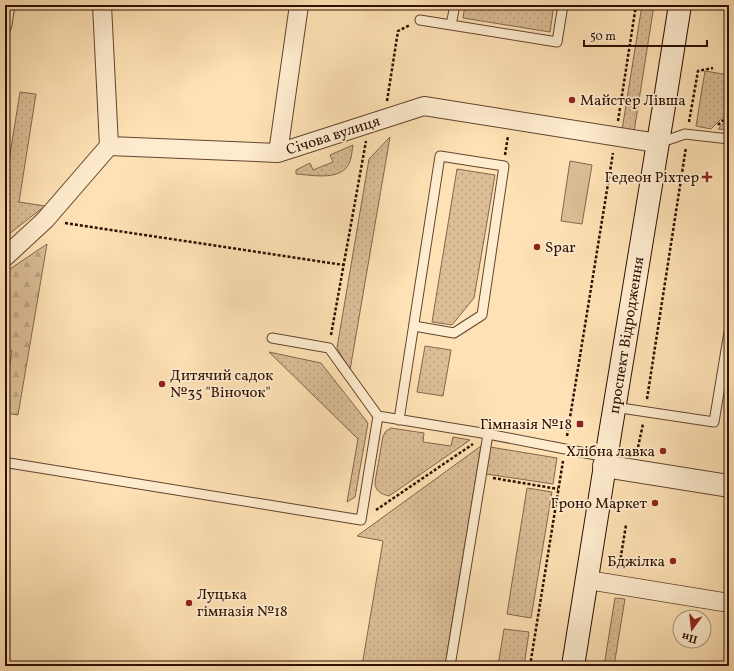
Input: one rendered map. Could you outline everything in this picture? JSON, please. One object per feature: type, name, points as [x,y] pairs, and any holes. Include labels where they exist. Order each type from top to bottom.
[{"type":"main road","name":"проспект Відродження","points":[[573,666],[680,5]]},
{"type":"main road","points":[[605,461],[729,486]]},
{"type":"street","points":[[5,257],[45,220],[109,146],[102,5]]},
{"type":"street","points":[[278,153],[299,5]]},
{"type":"street","name":"Січова вулиця","points":[[109,146],[278,153],[424,106],[657,143]]},
{"type":"street","points":[[588,580],[729,603]]},
{"type":"lane","points":[[5,30],[10,5]]},
{"type":"lane","points":[[451,25],[454,5]]},
{"type":"lane","points":[[420,20],[557,42],[563,5]]},
{"type":"lane","points":[[657,143],[685,134],[729,139]]},
{"type":"lane","points":[[399,420],[440,156],[504,166],[482,315],[454,333],[414,326]]},
{"type":"lane","points":[[614,407],[714,422],[729,332]]},
{"type":"lane","points":[[272,338],[329,348],[378,416],[488,434],[564,449],[605,461]]},
{"type":"lane","points":[[9,463],[361,520],[378,416]]},
{"type":"lane","points":[[450,666],[488,434]]},
{"type":"path","points":[[530,666],[636,5]]},
{"type":"path","points":[[329,348],[344,265],[398,31],[420,20]]},
{"type":"path","points":[[637,457],[698,71],[713,68]]},
{"type":"path","points":[[504,166],[511,120]]},
{"type":"path","points":[[45,220],[344,265]]},
{"type":"path","points":[[361,520],[488,434]]},
{"type":"path","points":[[481,476],[558,489]]},
{"type":"path","points":[[618,570],[626,525]]},
{"type":"green space","points":[[465,5],[554,5],[550,32],[463,18]]},
{"type":"green space","points":[[642,5],[654,5],[634,132],[622,130]]},
{"type":"green space","points":[[705,71],[729,75],[729,111],[711,129],[696,126]]},
{"type":"green space","points":[[20,92],[36,94],[19,202],[45,206],[5,237],[5,186]]},
{"type":"green space","points":[[729,118],[729,130],[718,129]]},
{"type":"green space","points":[[390,137],[350,370],[337,348],[369,159]]},
{"type":"green space","points":[[353,145],[350,161],[346,168],[341,172],[327,176],[296,174],[296,170],[310,163],[313,170],[333,162],[330,155]]},
{"type":"green space","points":[[570,161],[592,165],[582,224],[561,221]]},
{"type":"green space","points":[[457,169],[495,175],[474,298],[452,325],[432,322]]},
{"type":"green space","points":[[47,244],[18,415],[5,413],[5,394],[12,351],[5,350],[5,284],[7,271]]},
{"type":"green space","points":[[425,346],[451,350],[443,396],[417,392]]},
{"type":"green space","points":[[269,352],[321,363],[368,423],[355,497],[347,502],[358,439]]},
{"type":"green space","points":[[391,428],[424,433],[423,442],[451,446],[453,437],[470,440],[389,496],[379,492],[376,488],[375,482],[383,436],[386,431]]},
{"type":"green space","points":[[481,446],[445,666],[362,666],[383,541],[357,536]]},
{"type":"green space","points":[[490,447],[557,458],[553,484],[486,474]]},
{"type":"green space","points":[[527,488],[552,492],[531,618],[507,614]]},
{"type":"green space","points":[[615,598],[625,599],[614,666],[604,666]]},
{"type":"green space","points":[[504,629],[529,632],[524,666],[498,666]]},
{"type":"place","name":"Майстер Лівша","points":[[572,100]]},
{"type":"place","name":"Гедеон Ріхтер","points":[[707,177]]},
{"type":"place","name":"Spar","points":[[537,247]]},
{"type":"place","name":"Дитячий садок №35 \"Віночок\"","points":[[162,384]]},
{"type":"place","name":"Гімназія №18","points":[[580,424]]},
{"type":"place","name":"Хлібна лавка","points":[[663,451]]},
{"type":"place","name":"Гроно Маркет","points":[[655,503]]},
{"type":"place","name":"Бджілка","points":[[673,561]]},
{"type":"place","name":"Луцька гімназія №18","points":[[189,603]]}]
